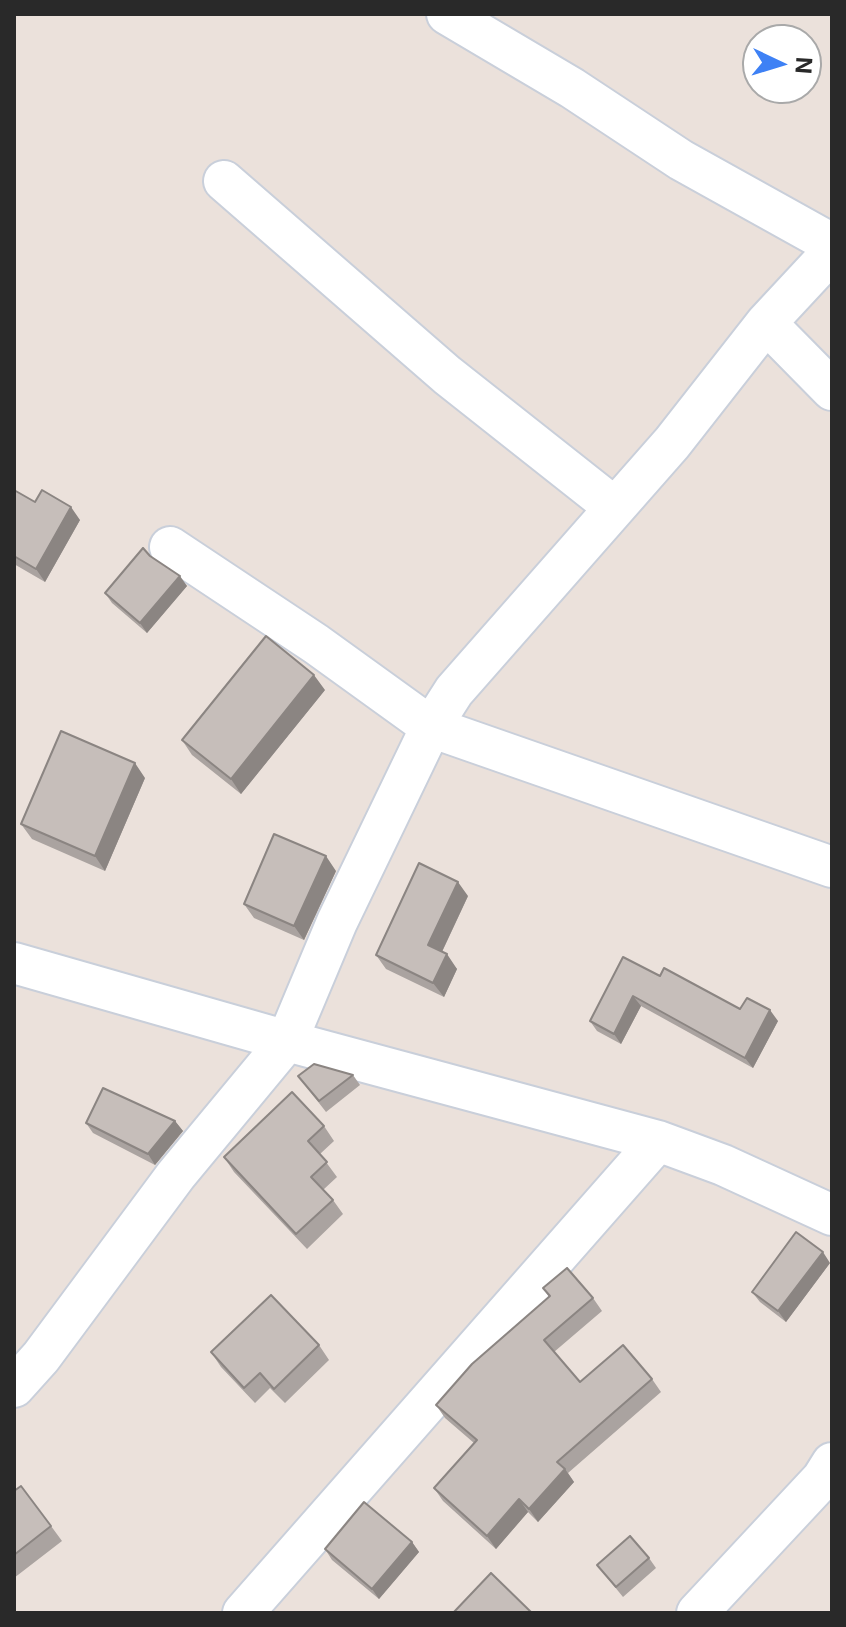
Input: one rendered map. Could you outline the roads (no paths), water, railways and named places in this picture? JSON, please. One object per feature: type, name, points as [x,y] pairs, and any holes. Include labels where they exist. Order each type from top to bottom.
[{"type":"street","points":[[447,14],[572,88],[681,160],[832,244]]},
{"type":"street","points":[[224,181],[447,375],[614,507]]},
{"type":"street","points":[[14,1387],[41,1357],[176,1175],[287,1041],[337,922],[431,727],[454,691],[672,443],[766,323],[832,252]]},
{"type":"street","points":[[766,323],[832,390]]},
{"type":"street","points":[[170,547],[316,644],[431,727],[832,867]]},
{"type":"street","points":[[14,963],[287,1041],[658,1141],[723,1165],[832,1215]]},
{"type":"street","points":[[243,1613],[658,1141]]},
{"type":"street","points":[[697,1613],[829,1477]]}]
